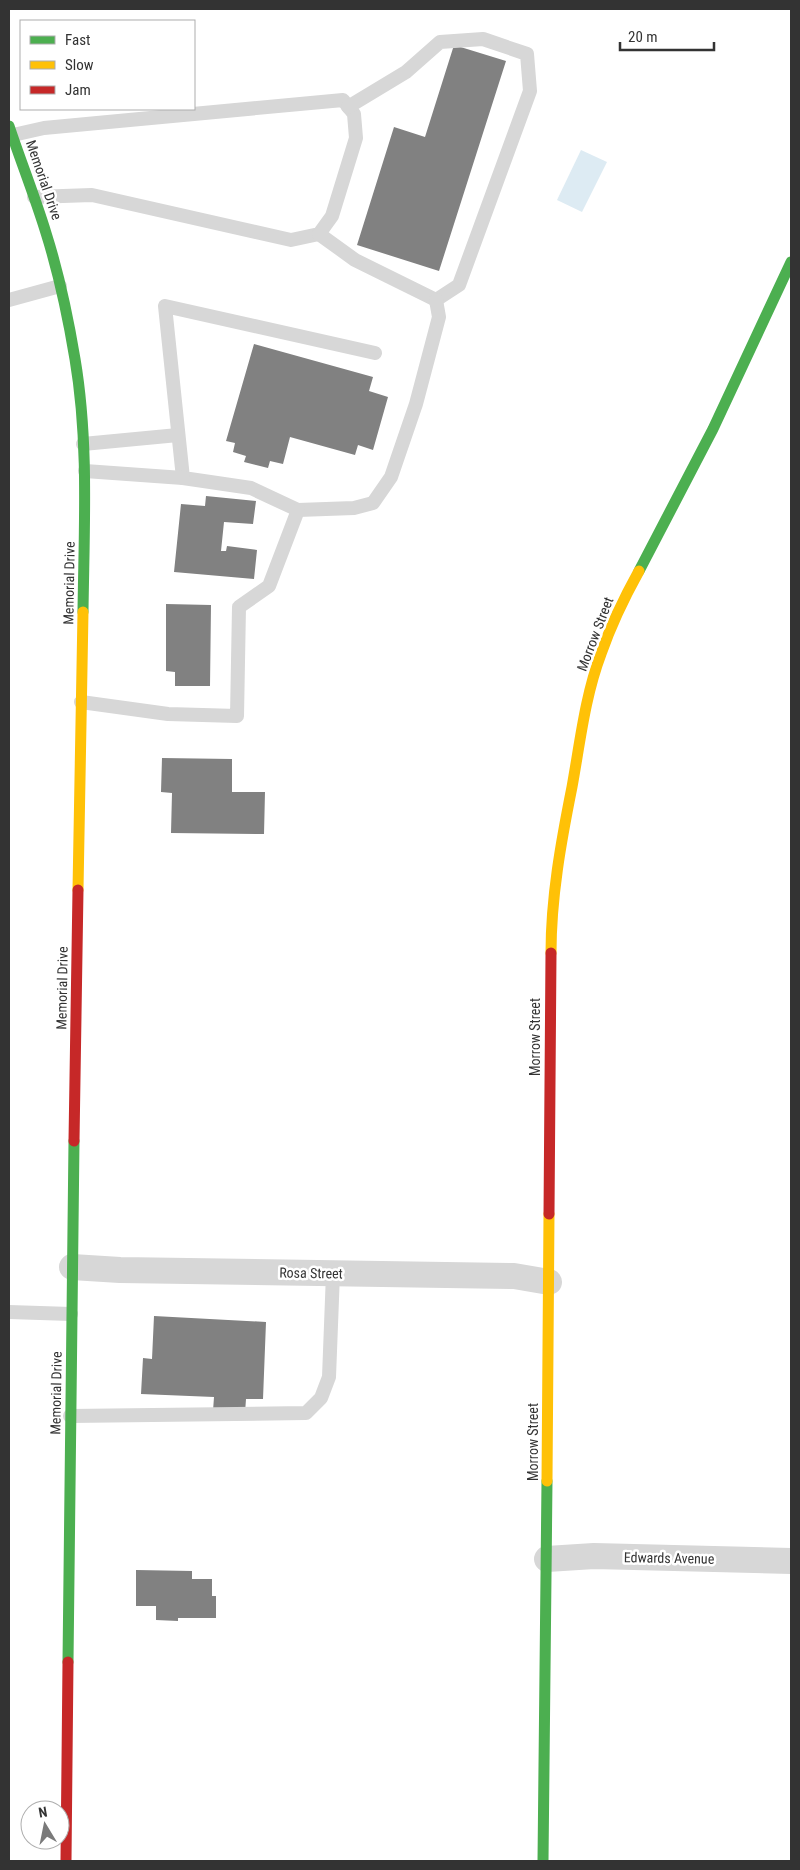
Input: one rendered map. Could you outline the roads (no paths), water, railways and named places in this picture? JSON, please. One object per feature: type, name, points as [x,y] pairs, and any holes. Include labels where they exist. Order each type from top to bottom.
[{"type":"street","name":"Memorial Drive","points":[[11,130],[47,235],[60,286],[75,360],[85,471],[71,1314],[66,1861]]},
{"type":"street","name":"Morrow Street","points":[[543,1861],[551,929],[559,853],[589,696],[600,655],[619,608],[713,428],[791,262]]},
{"type":"street","name":"Rosa Street","points":[[72,1267],[120,1270],[514,1276],[549,1282]]},
{"type":"street","name":"Edwards Avenue","points":[[547,1559],[594,1556],[791,1561]]},
{"type":"lane","points":[[348,107],[406,72],[440,42],[483,39],[527,54],[530,91],[478,234],[459,285],[436,300]]},
{"type":"lane","points":[[11,130],[343,100],[354,114],[356,138],[332,216],[319,234],[291,240],[92,195],[34,196]]},
{"type":"lane","points":[[319,234],[355,260],[436,300]]},
{"type":"lane","points":[[9,300],[60,286]]},
{"type":"lane","points":[[85,471],[183,478],[251,488],[298,510],[354,508],[373,503],[391,477],[416,404],[439,317],[436,300]]},
{"type":"lane","points":[[183,478],[166,306],[376,353]]},
{"type":"lane","points":[[83,444],[178,435]]},
{"type":"lane","points":[[82,702],[168,714],[237,716],[238,607],[269,586],[298,510]]},
{"type":"lane","points":[[70,1416],[306,1413],[321,1398],[329,1378],[334,1273]]},
{"type":"lane","points":[[9,1312],[71,1314]]}]
